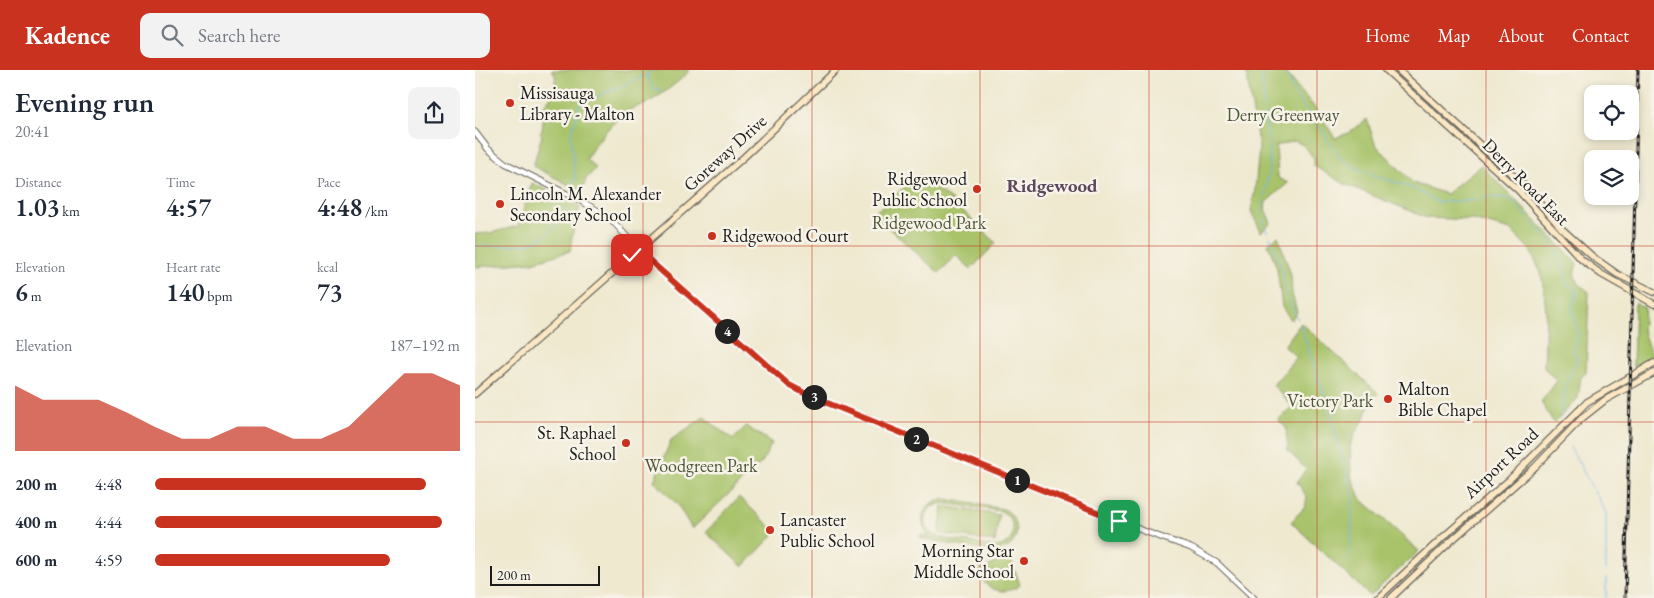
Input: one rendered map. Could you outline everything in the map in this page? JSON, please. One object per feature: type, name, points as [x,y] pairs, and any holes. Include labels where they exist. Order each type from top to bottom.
[{"type":"main road","name":"Goreway Drive","points":[[475,394],[744,156],[835,70]]},
{"type":"main road","name":"Derry Road East","points":[[1386,70],[1518,190],[1588,265],[1654,304]]},
{"type":"main road","name":"Derry Road East","points":[[1398,70],[1523,184],[1562,229],[1593,257],[1617,274],[1654,292]]},
{"type":"main road","name":"Airport Road","points":[[1380,598],[1442,538],[1509,480],[1587,402],[1654,363]]},
{"type":"main road","name":"Airport Road","points":[[1391,598],[1450,542],[1535,467],[1581,419],[1605,400],[1654,373]]},
{"type":"street","points":[[475,132],[488,149],[505,163],[606,215],[638,250],[789,385],[810,396],[1086,508],[1191,548],[1217,563],[1254,598]]},
{"type":"green space","points":[[551,70],[690,70],[675,84],[655,98],[619,117],[607,130],[586,159],[596,168],[586,179],[582,192],[533,166],[542,135],[540,133],[543,122],[540,109],[550,98],[555,83],[555,73]]},
{"type":"green space","name":"Derry Greenway","points":[[1246,70],[1284,70],[1318,112],[1335,138],[1348,133],[1367,119],[1375,144],[1413,183],[1446,194],[1481,165],[1577,263],[1574,274],[1579,284],[1589,292],[1586,373],[1581,377],[1578,398],[1554,423],[1541,402],[1557,381],[1544,368],[1546,312],[1544,290],[1541,273],[1530,250],[1511,230],[1473,220],[1427,218],[1345,184],[1314,166],[1314,158],[1303,145],[1295,141],[1276,146],[1278,178],[1288,183],[1266,202],[1265,209],[1271,223],[1261,232],[1251,211],[1259,149]]},
{"type":"green space","name":"Ridgewood Park","points":[[919,175],[956,204],[996,243],[971,269],[956,255],[939,273],[873,214]]},
{"type":"green space","points":[[532,183],[580,207],[570,251],[533,262],[475,267],[475,234],[490,233],[518,226]]},
{"type":"green space","points":[[1278,236],[1291,275],[1292,294],[1297,312],[1291,320],[1282,307],[1277,268],[1268,244]]},
{"type":"green space","points":[[1635,303],[1644,307],[1645,310],[1642,329],[1651,354],[1633,367]]},
{"type":"green space","name":"Victory Park","points":[[1301,323],[1378,393],[1369,405],[1365,418],[1356,431],[1350,446],[1351,475],[1360,498],[1419,551],[1370,596],[1291,522],[1305,507],[1307,497],[1297,482],[1306,469],[1288,451],[1286,427],[1278,420],[1292,406],[1273,385],[1297,357],[1284,346]]},
{"type":"green space","name":"Woodgreen Park","points":[[704,417],[733,440],[746,426],[772,443],[762,462],[692,529],[678,505],[654,481],[671,440]]},
{"type":"green space","points":[[739,497],[776,532],[743,567],[706,532]]},
{"type":"green space","points":[[945,499],[1004,509],[1014,518],[1016,525],[1016,537],[1013,543],[1001,550],[994,550],[920,538],[921,535],[929,536],[923,524],[924,512],[927,507],[938,500]],"holes":[[[942,503],[1001,511],[1010,519],[1013,535],[1010,540],[1000,546],[989,546],[943,538],[928,531],[925,525],[925,517],[931,507]]]},
{"type":"green space","points":[[943,506],[999,515],[995,542],[939,533]]},
{"type":"green space","points":[[1009,557],[1020,585],[1008,591],[995,590],[985,583],[978,571]]},
{"type":"waterway","points":[[572,185],[575,180],[571,135],[580,104],[646,75],[653,70]]},
{"type":"waterway","points":[[1262,70],[1269,155],[1269,169],[1262,212],[1267,232]]},
{"type":"waterway","points":[[1263,73],[1272,70]]},
{"type":"waterway","points":[[1283,70],[1301,103],[1339,157],[1360,170],[1415,189],[1439,202],[1477,200],[1490,197],[1507,198],[1514,202],[1551,242],[1559,254],[1567,276],[1565,282],[1577,291],[1573,304],[1578,331],[1577,343],[1573,351],[1577,356],[1577,361],[1565,388],[1561,418]]},
{"type":"waterway","points":[[647,75],[653,89],[659,89],[661,92]]},
{"type":"waterway","points":[[475,246],[505,246],[539,240],[554,228],[564,211],[565,205]]},
{"type":"waterway","points":[[1270,237],[1283,271],[1286,296],[1298,319]]},
{"type":"waterway","points":[[1300,325],[1329,408],[1353,495],[1350,554],[1347,560]]},
{"type":"waterway","points":[[1570,447],[1606,513],[1606,570]]},
{"type":"waterway","points":[[1606,578],[1606,598]]},
{"type":"railway","points":[[1625,598],[1638,70]]},
{"type":"place","name":"Missisauga Library - Malton","points":[[510,103]]},
{"type":"place","name":"Ridgewood Public School","points":[[977,189]]},
{"type":"place","name":"Lincoln M. Alexander Secondary School","points":[[500,204]]},
{"type":"place","name":"Ridgewood Court","points":[[712,236]]},
{"type":"place","name":"Malton Bible Chapel","points":[[1388,399]]},
{"type":"place","name":"St. Raphael School","points":[[626,443]]},
{"type":"place","name":"Lancaster Public School","points":[[770,530]]},
{"type":"place","name":"Morning Star Middle School","points":[[1024,561]]},
{"type":"district","name":"Ridgewood","points":[[1052,185]]},
{"type":"route","points":[[632,255],[638,250],[789,385],[810,396],[1119,521]]}]
